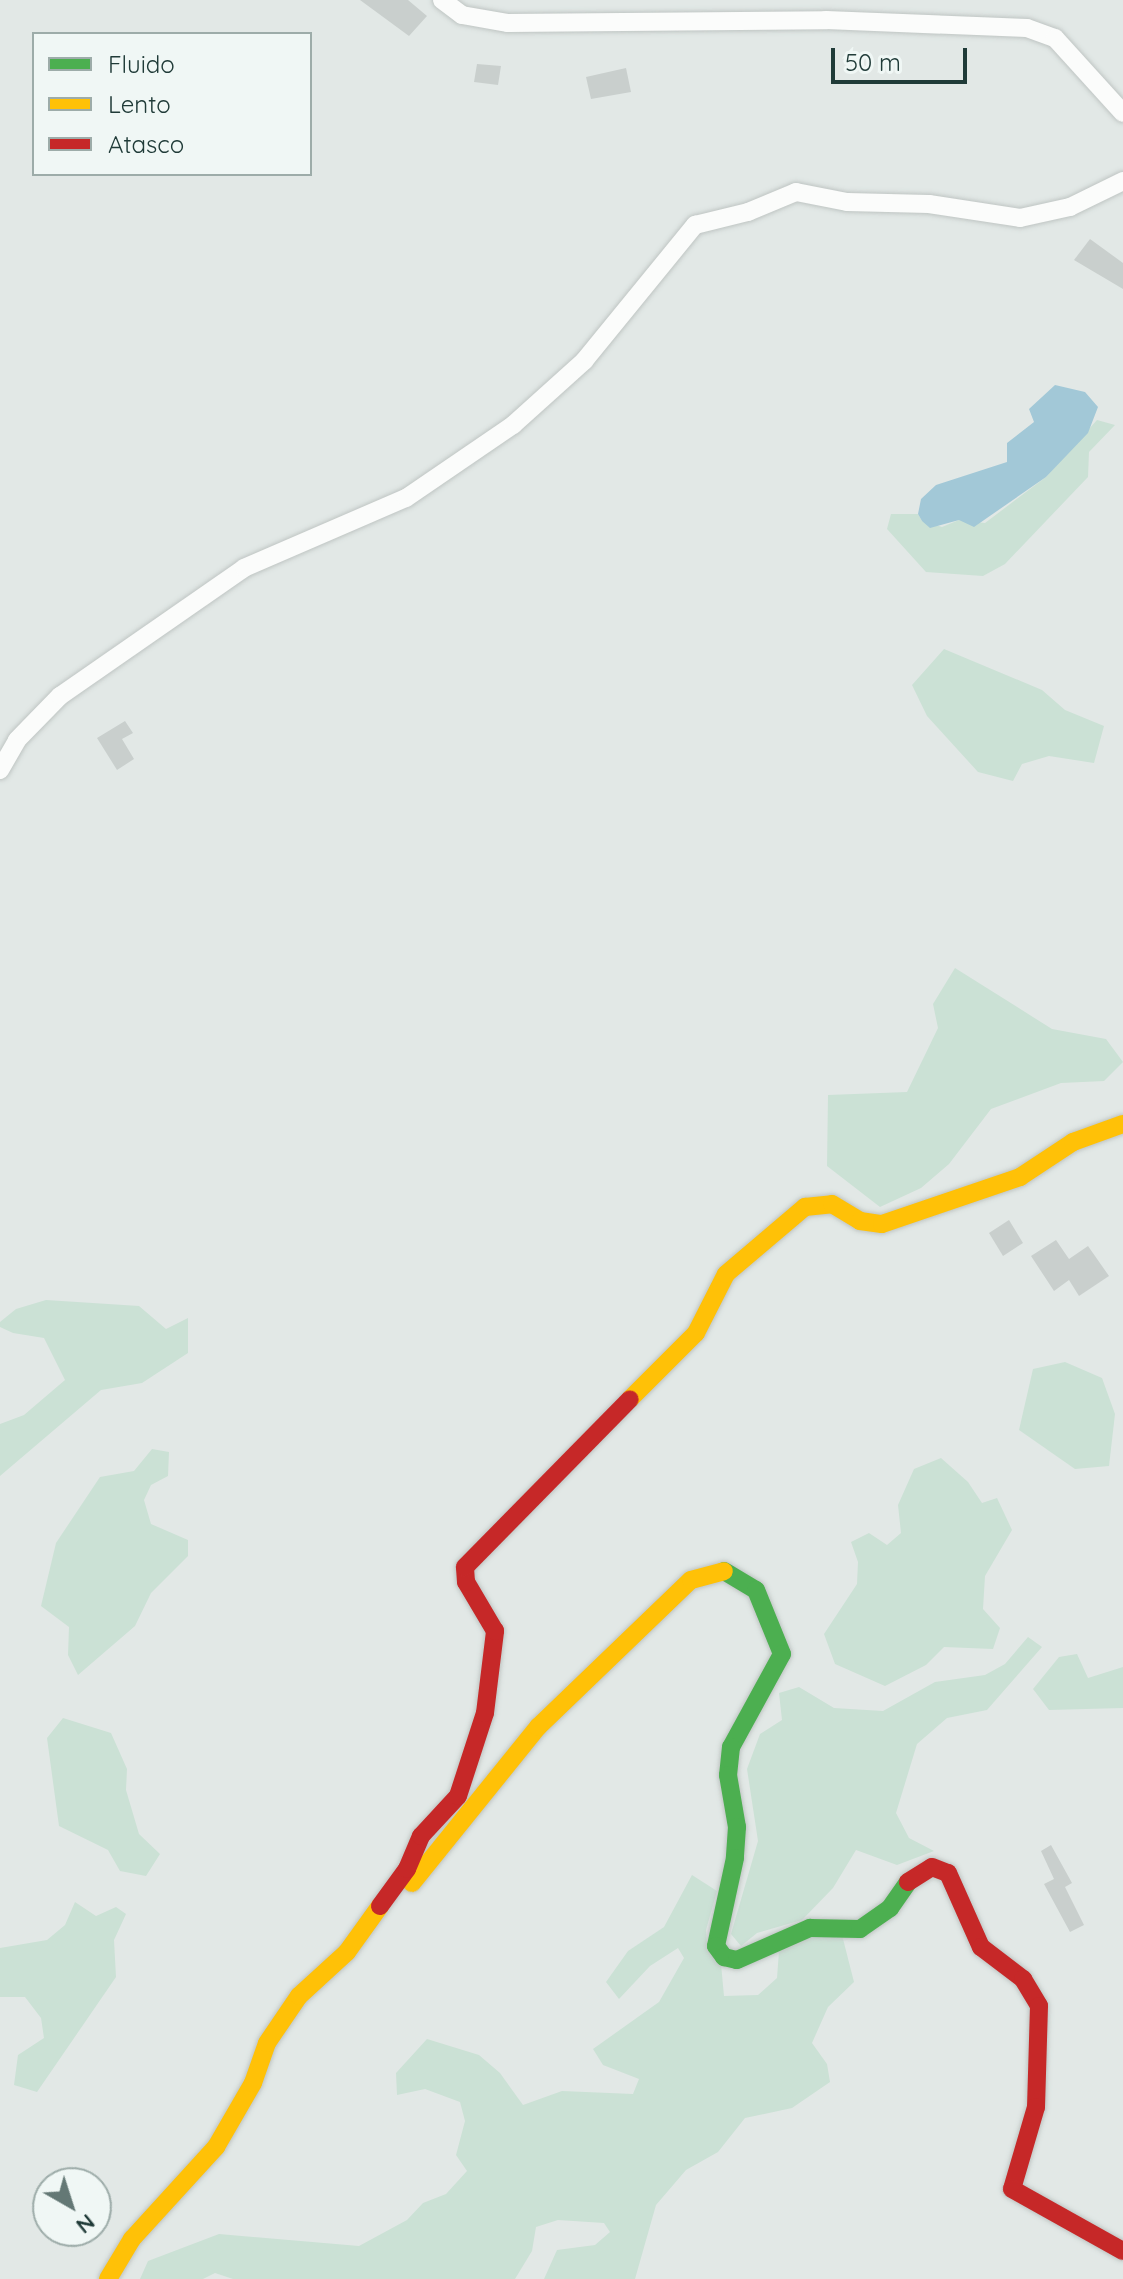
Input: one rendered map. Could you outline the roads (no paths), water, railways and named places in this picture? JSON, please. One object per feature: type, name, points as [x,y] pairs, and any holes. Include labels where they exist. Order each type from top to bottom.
[{"type":"street","points":[[442,0],[462,15],[508,23],[826,20],[1027,28],[1055,38],[1123,113]]},
{"type":"street","points":[[0,770],[17,740],[60,696],[244,568],[406,498],[513,425],[592,352],[695,225],[748,212],[796,192],[847,202],[929,204],[1020,218],[1070,207],[1123,181]]},
{"type":"street","points":[[108,2279],[132,2239],[216,2147],[253,2083],[267,2043],[299,1996],[369,1923],[407,1869],[421,1836],[458,1796],[480,1735],[495,1631],[466,1582],[465,1567],[696,1333],[726,1274],[805,1207],[832,1204],[860,1221],[882,1224],[1020,1177],[1073,1142],[1123,1124]]},
{"type":"street","points":[[369,1923],[391,1910],[538,1727],[650,1617],[691,1580],[719,1571],[733,1572],[756,1590],[782,1654],[731,1747],[728,1775],[737,1827],[735,1858],[716,1946],[724,1957],[737,1960],[810,1928],[860,1929],[890,1908],[912,1876],[932,1867],[948,1873],[981,1947],[1023,1979],[1039,2006],[1036,2107],[1012,2189],[1123,2251]]},
{"type":"water","points":[[1055,385],[1085,392],[1098,407],[1088,433],[1046,477],[974,527],[959,520],[930,528],[922,521],[918,514],[921,499],[936,485],[1007,462],[1007,443],[1034,422],[1029,409]]}]
